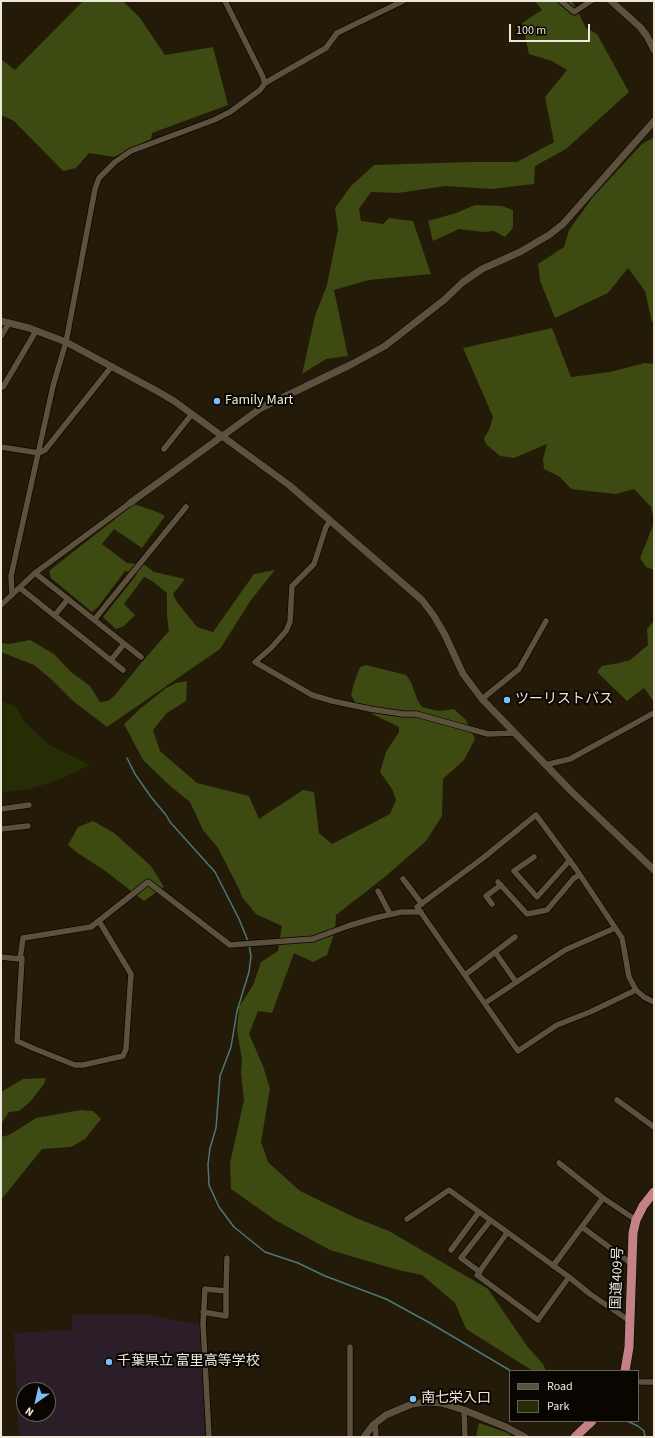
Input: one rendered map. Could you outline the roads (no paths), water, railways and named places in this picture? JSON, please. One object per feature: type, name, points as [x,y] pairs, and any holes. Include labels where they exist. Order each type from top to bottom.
[{"type":"highway","name":"国道409号","points":[[625,1370],[629,1347],[633,1233],[636,1220],[643,1206],[654,1192]]},
{"type":"highway","points":[[575,1437],[591,1422]]},
{"type":"street","points":[[225,1],[265,83]]},
{"type":"street","points":[[12,595],[11,576],[54,386],[66,342],[95,189],[99,178],[115,162],[131,151],[214,120],[230,112],[260,90],[265,83],[326,48],[337,33],[403,1]]},
{"type":"street","points":[[562,1],[574,12],[591,1]]},
{"type":"street","points":[[611,1],[640,27],[647,36],[654,50]]},
{"type":"street","points":[[1,605],[35,573],[261,408],[352,364],[385,346],[444,300],[463,282],[482,269],[520,252],[563,224],[654,121]]},
{"type":"street","points":[[1,336],[5,322],[66,342],[157,391],[192,414],[289,485],[422,600],[434,616],[445,635],[463,674],[482,699],[546,765],[654,870]]},
{"type":"street","points":[[1,387],[3,387],[36,331]]},
{"type":"street","points":[[1,447],[39,453],[45,450],[112,366]]},
{"type":"street","points":[[164,450],[192,414]]},
{"type":"street","points":[[94,620],[186,507]]},
{"type":"street","points":[[330,521],[326,528],[314,564],[292,586],[290,622],[286,631],[271,648],[255,662],[312,695],[332,701],[402,714],[416,714],[488,734],[514,733]]},
{"type":"street","points":[[35,573],[141,657]]},
{"type":"street","points":[[20,588],[123,670]]},
{"type":"street","points":[[55,615],[68,599]]},
{"type":"street","points":[[482,699],[519,669],[546,621]]},
{"type":"street","points":[[111,660],[124,644]]},
{"type":"street","points":[[546,765],[570,759],[654,713]]},
{"type":"street","points":[[1,809],[29,805]]},
{"type":"street","points":[[636,990],[590,1012],[557,1025],[518,1051],[417,907],[483,858],[536,815],[570,860],[622,938],[629,977],[636,990],[644,997],[654,1002]]},
{"type":"street","points":[[1,829],[28,826]]},
{"type":"street","points":[[534,857],[514,871],[537,897],[570,860]]},
{"type":"street","points":[[492,904],[486,896],[500,884],[527,914],[547,910],[574,878],[580,875]]},
{"type":"street","points":[[403,880],[422,904]]},
{"type":"street","points":[[99,921],[131,974],[126,1049],[123,1056],[82,1065],[75,1065],[17,1040],[22,958],[20,958],[23,938],[91,927],[148,882],[230,945],[313,939],[348,926],[390,914],[401,912],[421,912]]},
{"type":"street","points":[[378,891],[390,914]]},
{"type":"street","points":[[484,1003],[565,950],[615,928]]},
{"type":"street","points":[[465,975],[515,937]]},
{"type":"street","points":[[495,952],[516,982]]},
{"type":"street","points":[[1,957],[20,958]]},
{"type":"street","points":[[617,1100],[654,1127]]},
{"type":"street","points":[[559,1163],[603,1198],[636,1220]]},
{"type":"street","points":[[408,1219],[449,1190],[569,1277],[590,1294],[630,1321]]},
{"type":"street","points":[[553,1266],[603,1198]]},
{"type":"street","points":[[451,1250],[479,1212]]},
{"type":"street","points":[[480,1272],[461,1258],[490,1220]]},
{"type":"street","points":[[582,1227],[632,1264]]},
{"type":"street","points":[[507,1233],[477,1275],[538,1320],[569,1277]]},
{"type":"street","points":[[203,1312],[226,1316],[227,1258]]},
{"type":"street","points":[[209,1437],[203,1312],[205,1289],[226,1291]]},
{"type":"street","points":[[350,1347],[350,1437]]},
{"type":"street","points":[[639,1382],[654,1382]]},
{"type":"street","points":[[364,1437],[376,1423],[386,1415],[412,1404],[426,1402],[441,1402],[464,1410],[506,1427],[525,1437]]},
{"type":"street","points":[[464,1410],[465,1437]]},
{"type":"street","points":[[376,1423],[376,1437]]},
{"type":"waterway","points":[[127,758],[135,774],[170,822],[215,872],[239,919],[248,941]]},
{"type":"waterway","points":[[249,945],[251,956],[249,972],[237,1011],[231,1047],[220,1076],[216,1128],[210,1148],[208,1164],[209,1185],[219,1207],[234,1227],[265,1252],[298,1263],[325,1276],[386,1299],[509,1370]]},
{"type":"waterway","points":[[629,1422],[644,1431],[645,1437]]},
{"type":"place","name":"Family Mart","points":[[217,401]]},
{"type":"place","name":"ツーリストバス","points":[[507,700]]},
{"type":"place","name":"千葉県立 富里高等学校","points":[[109,1362]]},
{"type":"place","name":"南七栄入口","points":[[413,1399]]}]
